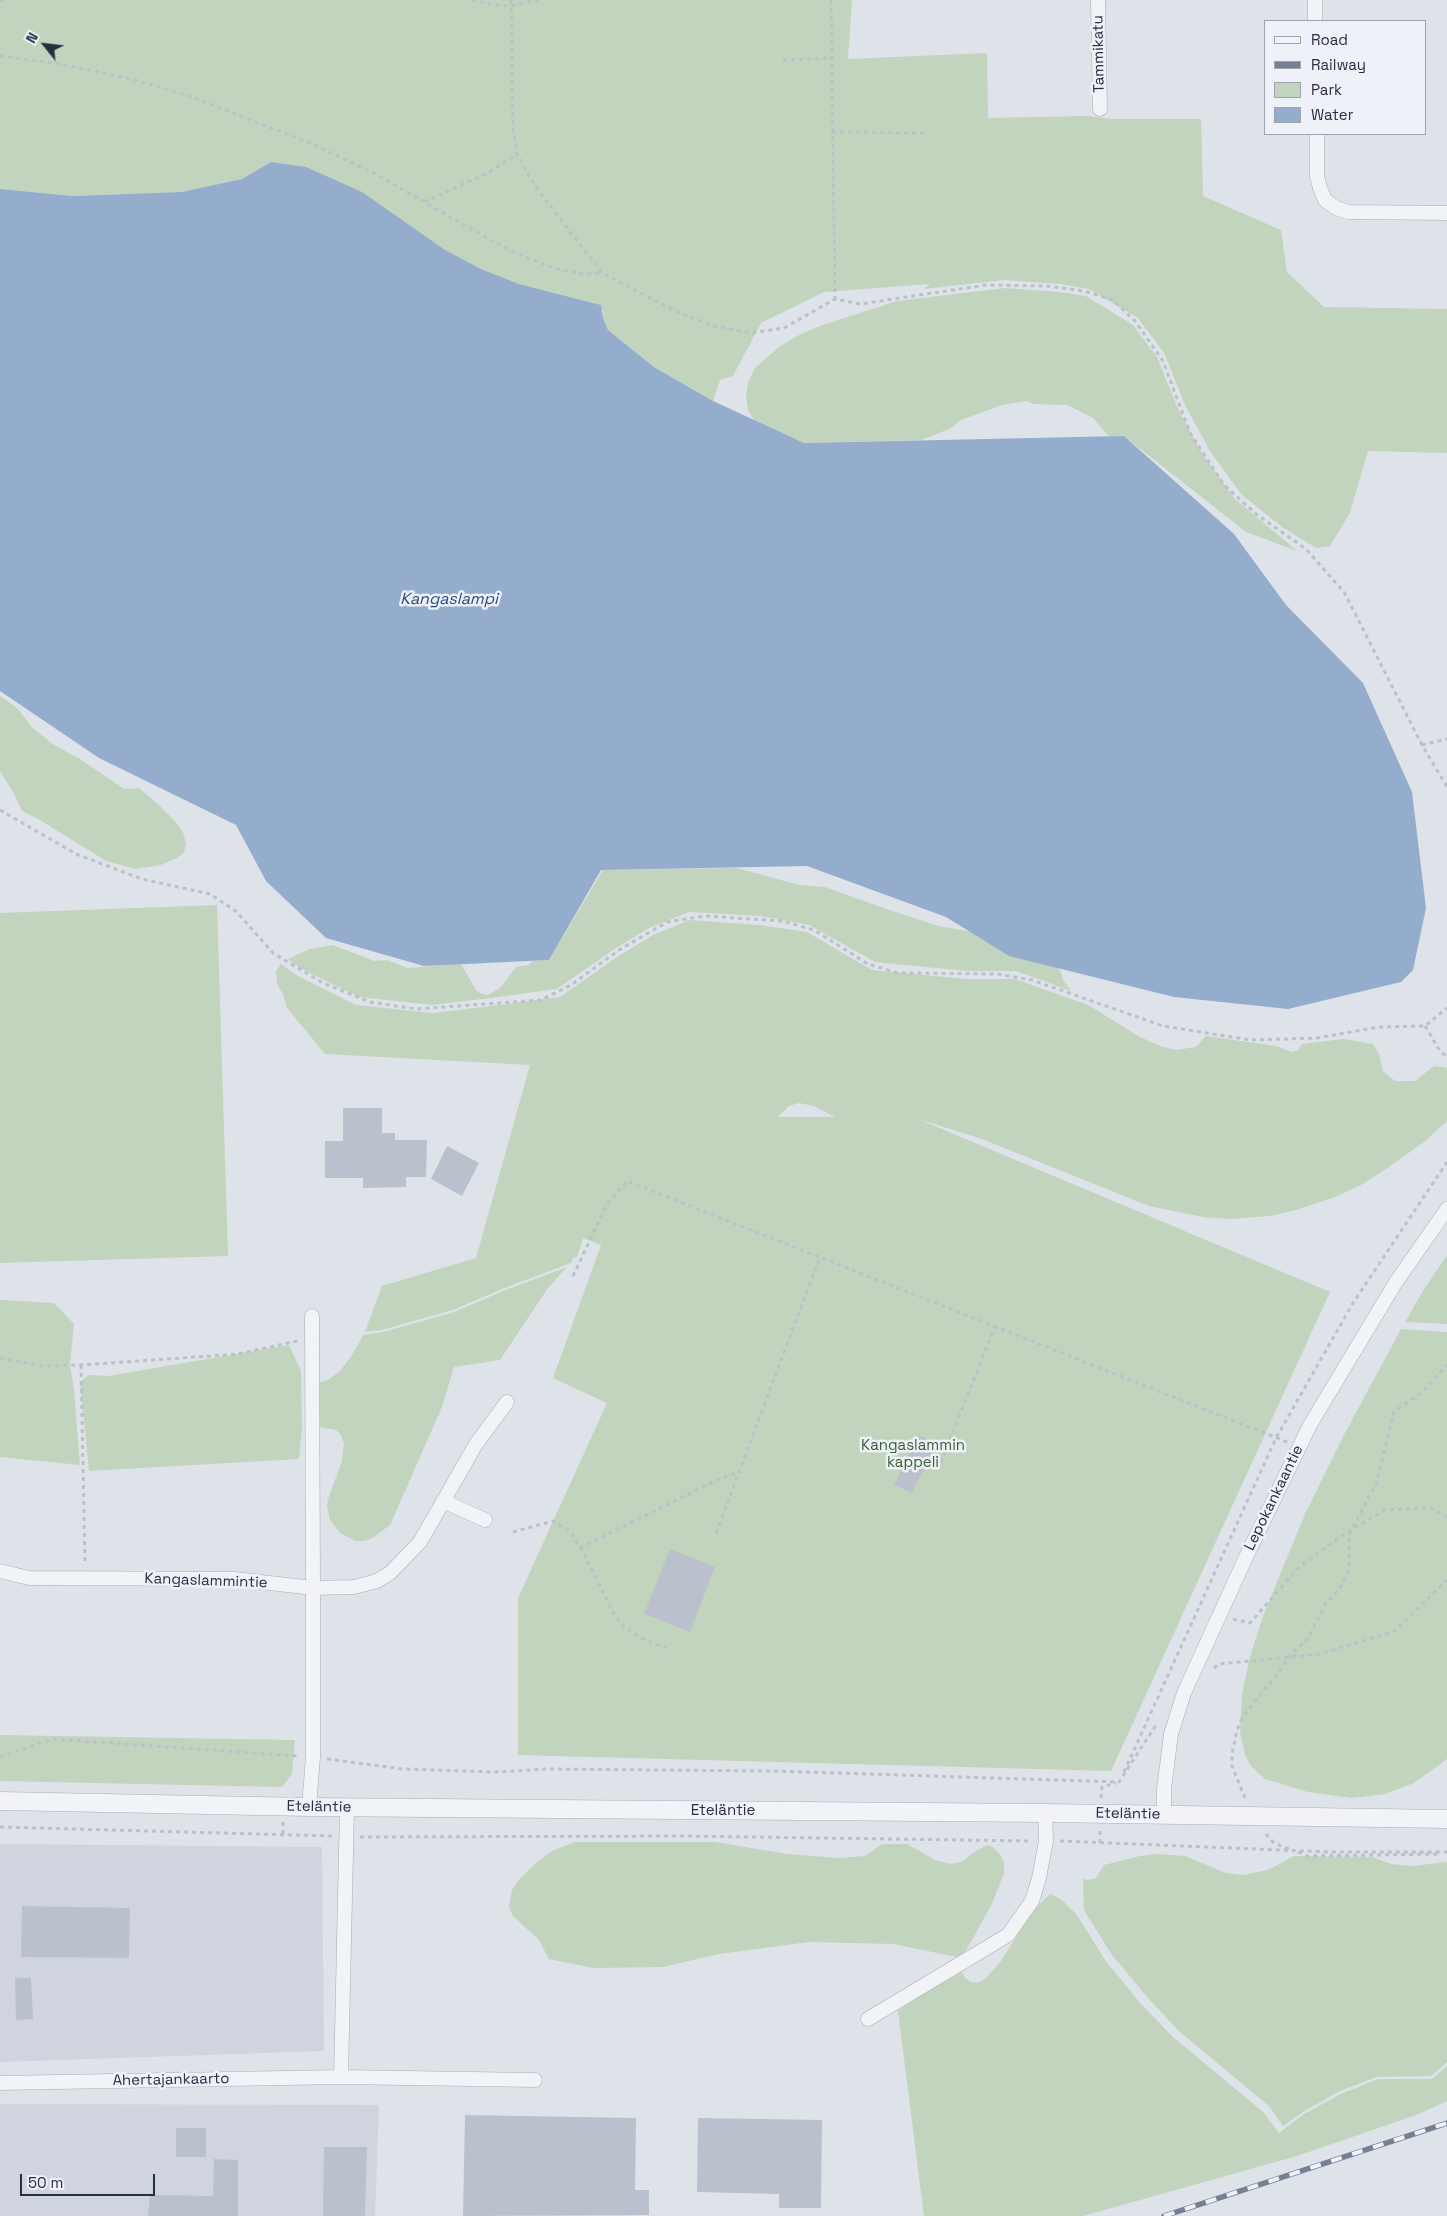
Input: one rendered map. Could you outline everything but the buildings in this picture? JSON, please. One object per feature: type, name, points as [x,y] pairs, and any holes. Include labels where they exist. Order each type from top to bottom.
[{"type":"street","name":"Tammikatu","points":[[1098,0],[1100,109]]},
{"type":"street","points":[[1315,0],[1315,20]]},
{"type":"street","points":[[1317,135],[1317,176],[1320,188],[1326,200],[1336,208],[1348,212],[1447,213]]},
{"type":"street","name":"Lepokankaantie","points":[[1164,1814],[1164,1789],[1171,1734],[1184,1693],[1221,1616],[1246,1557],[1310,1425],[1396,1282],[1447,1209]]},
{"type":"street","points":[[308,1807],[313,1757],[312,1316]]},
{"type":"street","name":"Kangaslammintie","points":[[0,1571],[29,1578],[235,1579],[313,1588],[354,1587],[376,1581],[390,1573],[420,1542],[476,1444],[507,1402]]},
{"type":"street","points":[[443,1501],[485,1520]]},
{"type":"street","name":"Eteläntie","points":[[0,1801],[308,1807],[1164,1814],[1447,1819]]},
{"type":"street","points":[[341,2077],[348,1837],[347,1807]]},
{"type":"street","points":[[868,2019],[1008,1935],[1032,1901],[1040,1878],[1046,1841],[1045,1813]]},
{"type":"street","name":"Ahertajankaarto","points":[[0,2083],[341,2077],[535,2080]]},
{"type":"path","points":[[0,1],[4,0]]},
{"type":"path","points":[[472,0],[495,5],[512,6],[538,0]]},
{"type":"path","points":[[511,0],[513,128],[517,154],[534,186],[602,274],[677,312],[714,326],[751,333],[784,328],[835,299],[860,304],[986,285],[1047,286],[1084,291],[1113,300],[1135,321],[1162,361],[1190,433],[1224,485],[1256,514],[1306,549],[1344,592],[1422,745],[1447,787]]},
{"type":"path","points":[[830,0],[835,299]]},
{"type":"path","points":[[0,56],[70,66],[136,80],[192,97],[310,143],[374,173],[494,242],[543,264],[583,274],[602,274]]},
{"type":"path","points":[[783,60],[830,58]]},
{"type":"path","points":[[832,132],[927,133]]},
{"type":"path","points":[[423,202],[488,173],[517,154]]},
{"type":"path","points":[[1422,745],[1447,739]]},
{"type":"path","points":[[0,810],[76,854],[142,878],[210,894],[237,912],[272,954],[323,983],[370,1002],[416,1008],[541,1000],[571,985],[619,950],[667,922],[705,916],[782,921],[814,930],[868,964],[898,973],[997,974],[1032,980],[1163,1026],[1251,1040],[1317,1038],[1379,1026],[1425,1026],[1447,1008]]},
{"type":"path","points":[[1425,1026],[1440,1051],[1447,1057]]},
{"type":"path","points":[[573,1276],[606,1206],[628,1181],[1299,1447]]},
{"type":"path","points":[[716,1533],[820,1257]]},
{"type":"path","points":[[938,1470],[995,1326]]},
{"type":"path","points":[[0,1358],[43,1366],[82,1365],[238,1354],[312,1337]]},
{"type":"path","points":[[82,1365],[85,1579]]},
{"type":"path","points":[[1295,1851],[1274,1843],[1266,1835],[1244,1796],[1232,1766],[1232,1754],[1237,1730],[1243,1716],[1289,1657],[1308,1640],[1326,1603],[1340,1588],[1349,1570],[1350,1535],[1376,1484],[1394,1412],[1421,1393],[1447,1365]]},
{"type":"path","points":[[580,1548],[721,1478],[738,1473]]},
{"type":"path","points":[[1221,1616],[1250,1623],[1300,1566],[1353,1529],[1385,1510],[1430,1508],[1447,1517]]},
{"type":"path","points":[[513,1532],[553,1521],[571,1532],[614,1614],[624,1626],[643,1639],[666,1648]]},
{"type":"path","points":[[1212,1670],[1219,1664],[1320,1654],[1396,1631],[1447,1580]]},
{"type":"path","points":[[0,1757],[52,1739],[313,1757],[403,1769],[486,1772],[546,1769],[773,1771],[1119,1782],[1157,1724]]},
{"type":"path","points":[[0,1827],[348,1837],[684,1836],[1046,1841],[1295,1851],[1447,1853]]},
{"type":"shaded area","points":[[0,1844],[322,1847],[324,2051],[0,2062]]},
{"type":"shaded area","points":[[0,2104],[379,2105],[375,2216],[0,2216]]},
{"type":"green space","points":[[0,0],[852,0],[848,59],[987,53],[988,118],[1087,116],[1111,119],[1201,119],[1203,196],[1281,230],[1287,272],[1324,307],[1447,309],[1447,453],[1368,451],[1350,513],[1330,546],[1316,548],[1282,527],[1241,494],[1210,451],[1185,405],[1164,353],[1138,318],[1089,289],[1060,284],[1004,280],[924,289],[930,284],[824,292],[761,323],[733,376],[720,380],[713,401],[654,367],[608,330],[603,318],[603,310],[594,303],[519,284],[481,269],[271,162],[242,179],[181,192],[73,196],[0,189]]},
{"type":"green space","points":[[1005,288],[1086,296],[1133,325],[1157,357],[1178,409],[1203,455],[1235,499],[1297,551],[1246,532],[1124,436],[1109,436],[1093,418],[1067,405],[1033,404],[1027,401],[1002,405],[961,420],[949,429],[921,440],[804,443],[755,422],[748,410],[746,397],[748,383],[755,368],[780,346],[801,334],[897,301]]},
{"type":"green space","points":[[0,696],[16,707],[32,727],[54,745],[80,759],[124,789],[139,788],[158,804],[183,832],[186,844],[184,852],[177,858],[161,865],[135,869],[106,861],[22,811],[0,771]]},
{"type":"green space","points":[[737,868],[799,885],[825,887],[939,926],[1042,945],[1061,972],[1063,980],[1071,991],[1016,971],[967,971],[875,962],[809,925],[760,916],[689,912],[649,928],[613,950],[557,989],[432,1005],[359,997],[302,969],[288,959],[310,949],[333,945],[374,961],[387,960],[407,968],[461,964],[476,990],[488,995],[500,988],[516,967],[528,965],[533,961],[549,960],[603,870]]},
{"type":"green space","points":[[217,905],[228,1256],[0,1263],[0,913]]},
{"type":"green space","name":"Kangaslammin kappeli","points":[[690,920],[759,925],[807,932],[872,970],[966,979],[1015,979],[1088,1005],[1140,1037],[1160,1046],[1176,1050],[1196,1047],[1206,1036],[1276,1046],[1292,1052],[1298,1050],[1302,1044],[1344,1039],[1373,1044],[1379,1054],[1383,1071],[1395,1081],[1415,1081],[1434,1066],[1447,1068],[1447,1121],[1424,1142],[1361,1185],[1335,1197],[1296,1210],[1270,1216],[1230,1219],[1203,1217],[1149,1206],[982,1139],[918,1119],[1330,1292],[1111,1771],[518,1755],[518,1598],[607,1403],[553,1378],[601,1245],[583,1238],[577,1257],[573,1258],[571,1263],[453,1310],[382,1330],[365,1332],[382,1286],[476,1258],[530,1065],[325,1054],[287,1008],[283,994],[277,984],[276,971],[281,964],[298,976],[356,1005],[433,1013],[560,997],[617,957],[653,935]],"holes":[[[799,1103],[814,1106],[835,1117],[778,1117],[789,1106]]]},
{"type":"green space","points":[[1447,1255],[1447,1324],[1405,1322],[1423,1291]]},
{"type":"green space","points":[[567,1267],[548,1288],[500,1360],[454,1367],[442,1407],[390,1525],[365,1541],[355,1541],[340,1533],[330,1520],[327,1505],[342,1461],[344,1444],[341,1435],[336,1430],[318,1427],[318,1383],[328,1380],[340,1371],[363,1335],[383,1332],[454,1312]]},
{"type":"green space","points":[[0,1300],[54,1303],[74,1324],[70,1365],[80,1465],[0,1457]]},
{"type":"green space","points":[[1401,1329],[1447,1332],[1447,1759],[1414,1783],[1385,1794],[1352,1798],[1308,1792],[1265,1779],[1251,1766],[1245,1755],[1240,1732],[1242,1694],[1250,1657],[1263,1616],[1305,1514],[1345,1433]]},
{"type":"green space","points":[[289,1345],[301,1371],[302,1429],[299,1459],[89,1471],[80,1382],[89,1375],[108,1376]]},
{"type":"green space","points":[[0,1735],[295,1740],[292,1774],[282,1787],[0,1781]]},
{"type":"green space","points":[[575,1842],[715,1842],[787,1854],[839,1858],[865,1856],[882,1844],[907,1844],[935,1860],[951,1864],[963,1861],[977,1850],[988,1845],[1000,1854],[1004,1863],[1004,1873],[992,1904],[965,1952],[957,1957],[893,1944],[809,1942],[719,1954],[663,1967],[593,1968],[549,1959],[539,1940],[513,1916],[509,1907],[512,1890],[535,1864],[552,1851]]},
{"type":"green space","points":[[1158,1854],[1185,1856],[1226,1873],[1243,1875],[1268,1870],[1294,1856],[1372,1857],[1391,1864],[1412,1866],[1447,1862],[1447,2062],[1431,2076],[1377,2077],[1340,2091],[1283,2126],[1269,2106],[1180,2032],[1148,1998],[1112,1955],[1084,1910],[1083,1879],[1096,1878],[1104,1865],[1140,1856]]},
{"type":"green space","points":[[1050,1894],[1062,1900],[1077,1915],[1105,1960],[1141,2004],[1174,2038],[1263,2112],[1279,2133],[1304,2114],[1341,2094],[1378,2079],[1432,2079],[1447,2066],[1447,2101],[1419,2114],[1297,2156],[1083,2216],[924,2216],[898,2011],[926,1992],[962,1972],[965,1978],[971,1982],[978,1983],[986,1978],[1001,1961],[1032,1912]]},
{"type":"water","name":"Kangaslampi","points":[[271,162],[306,167],[362,192],[445,250],[481,269],[519,284],[601,305],[603,318],[608,330],[654,367],[713,401],[804,443],[1124,436],[1234,534],[1286,605],[1363,683],[1412,792],[1426,908],[1413,970],[1401,982],[1288,1009],[1174,997],[1009,956],[946,917],[807,866],[601,870],[549,960],[424,966],[326,938],[266,881],[236,825],[99,758],[0,691],[0,189],[73,196],[181,192],[242,179]]},
{"type":"railway","points":[[1164,2216],[1447,2123]]}]
